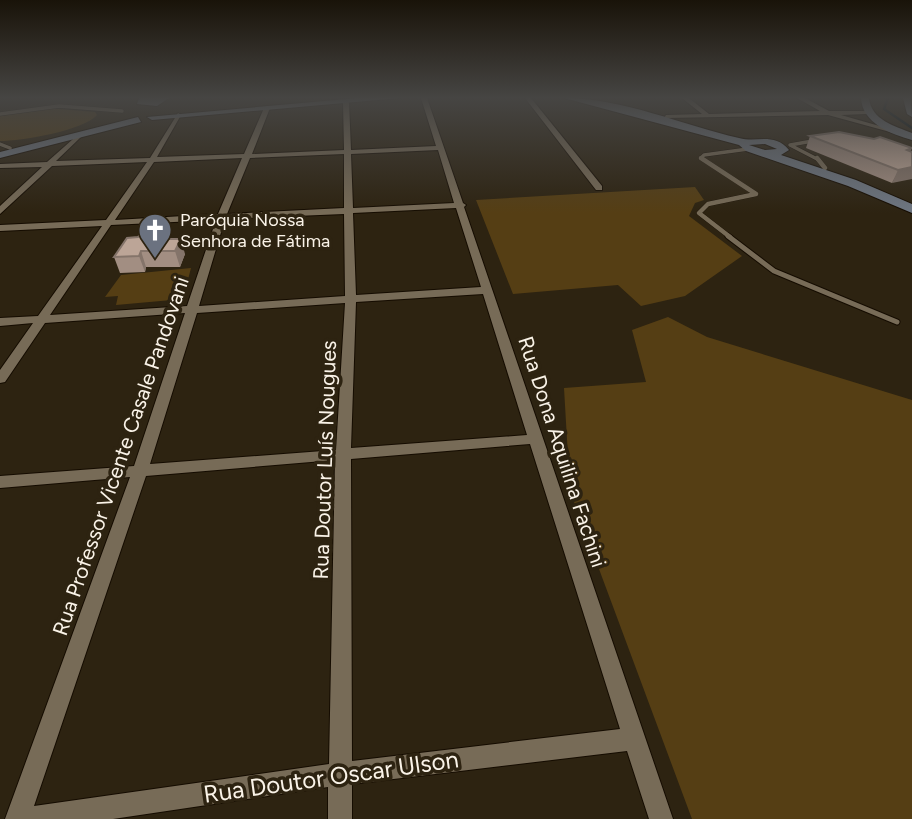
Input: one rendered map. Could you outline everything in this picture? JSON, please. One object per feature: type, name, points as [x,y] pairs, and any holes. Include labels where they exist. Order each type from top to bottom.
[{"type":"main road","points":[[2,149],[45,136]]},
{"type":"main road","points":[[2,149],[69,136]]},
{"type":"main road","points":[[713,136],[746,146],[784,148],[825,168],[912,203]]},
{"type":"main road","points":[[729,136],[765,147],[912,209]]},
{"type":"street","points":[[0,211],[79,136]]},
{"type":"street","points":[[0,379],[152,160],[165,136]]},
{"type":"street","name":"Rua Professor Vicente Casale Pandovani","points":[[17,819],[141,468],[195,308],[222,216],[256,136]]},
{"type":"street","name":"Rua Doutor Luís Nougues","points":[[340,819],[343,452],[351,300],[350,136]]},
{"type":"street","name":"Rua Dona Aquilina Fachini","points":[[438,136],[534,439],[661,819]]},
{"type":"street","points":[[558,136],[599,188]]},
{"type":"street","points":[[0,166],[442,148]]},
{"type":"street","points":[[0,228],[462,205]]},
{"type":"street","points":[[0,322],[488,290]]},
{"type":"street","points":[[0,482],[141,468],[534,439]]},
{"type":"street","name":"Rua Doutor Oscar Ulson","points":[[29,819],[340,774],[633,739]]},
{"type":"lane","points":[[824,139],[790,145],[817,158],[825,168]]},
{"type":"lane","points":[[746,146],[704,155],[701,158],[756,194],[708,204],[699,213],[704,219],[774,271],[897,322]]},
{"type":"shaded area","points":[[0,136],[39,136],[22,139],[0,141]]},
{"type":"shaded area","points":[[695,187],[704,200],[695,203],[689,216],[742,256],[685,296],[641,306],[618,285],[513,294],[476,200]]},
{"type":"shaded area","points":[[191,268],[183,299],[116,305],[118,296],[105,297],[121,275]]},
{"type":"shaded area","points":[[668,317],[707,337],[912,400],[912,819],[692,819],[570,491],[564,388],[646,382],[632,330]]},
{"type":"building","points":[[811,136],[880,137],[912,148],[907,150],[912,152],[912,167],[898,170]]},
{"type":"building","points":[[142,233],[155,233],[152,239],[181,239],[175,251],[141,251],[139,256],[114,257],[127,238],[138,237]]},
{"type":"place","name":"Paróquia Nossa Senhora de Fátima","points":[[155,260]]}]
